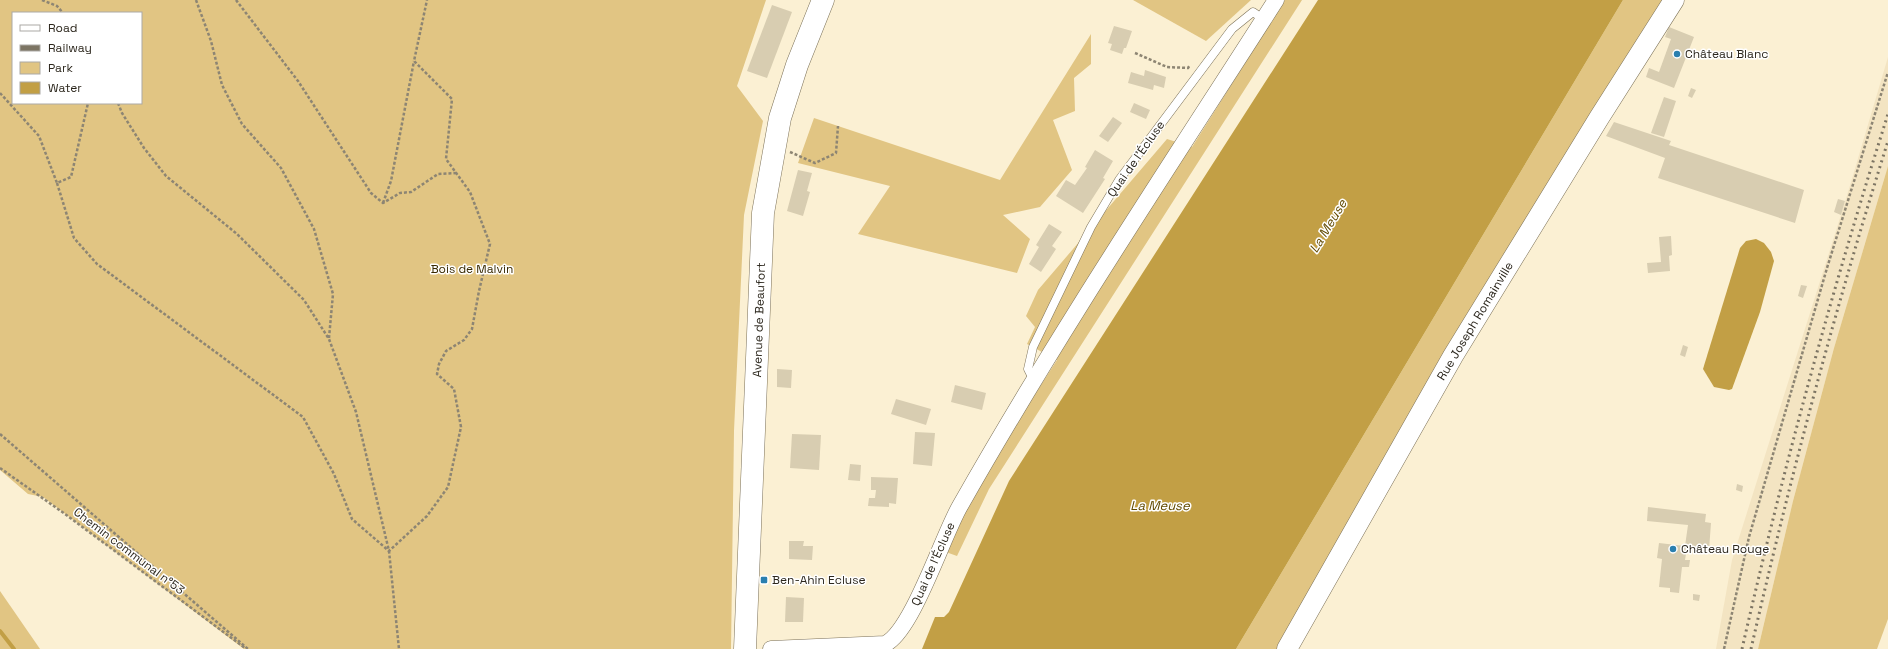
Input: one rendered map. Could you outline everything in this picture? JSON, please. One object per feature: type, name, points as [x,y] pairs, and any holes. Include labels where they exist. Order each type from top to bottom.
[{"type":"main road","name":"Avenue de Beaufort","points":[[745,649],[763,213],[780,118],[797,65],[823,0]]},
{"type":"street","name":"Quai de l'Écluse","points":[[771,649],[885,644],[893,640],[907,622],[958,508],[1033,379],[1276,0]]},
{"type":"street","name":"Rue Joseph Romainville","points":[[1287,649],[1453,356],[1599,118],[1674,0]]},
{"type":"lane","name":"Quai de l'Écluse","points":[[1033,379],[1028,369],[1033,347],[1092,227],[1119,180],[1232,29],[1253,12],[1264,19]]},
{"type":"path","points":[[42,0],[57,6],[62,12]]},
{"type":"path","points":[[196,0],[211,41],[222,85],[242,124],[281,168],[314,229],[334,294],[329,339]]},
{"type":"path","points":[[236,0],[298,81],[371,193],[383,203]]},
{"type":"path","points":[[383,203],[391,181],[427,0]]},
{"type":"path","points":[[1135,53],[1167,67],[1188,68],[1193,63]]},
{"type":"path","points":[[388,551],[427,516],[448,487],[461,427],[454,389],[437,374],[439,364],[446,351],[464,340],[472,329],[490,244],[470,192],[446,159],[452,99],[414,61]]},
{"type":"path","points":[[1724,649],[1751,529],[1827,268],[1888,72]]},
{"type":"path","points":[[0,93],[39,136],[74,238],[96,264],[303,417],[334,474],[352,519],[388,551]]},
{"type":"path","points":[[56,183],[71,177],[88,104]]},
{"type":"path","points":[[118,104],[122,113],[144,148],[166,176],[237,234],[304,300],[329,339],[356,412],[388,551],[399,649]]},
{"type":"path","points":[[775,146],[816,163],[836,153],[838,126]]},
{"type":"path","points":[[383,203],[400,193],[411,192],[438,174],[457,173]]},
{"type":"path","points":[[0,434],[247,649]]},
{"type":"path","name":"Chemin communal n°53","points":[[0,468],[65,514],[247,649]]},
{"type":"path","points":[[236,639],[237,643]]},
{"type":"shaded area","points":[[1888,57],[1888,166],[1834,348],[1793,501],[1758,649],[1716,649],[1732,560],[1846,199]]},
{"type":"green space","name":"Bois de Malvin","points":[[0,0],[766,0],[737,86],[763,121],[744,215],[734,431],[731,649],[244,649],[43,497],[28,494],[0,470]]},
{"type":"green space","points":[[1133,0],[1251,0],[1206,41]]},
{"type":"green space","points":[[1285,0],[1302,0],[989,489],[957,556],[943,551],[979,481],[1057,360],[1027,344],[1035,327],[1026,316],[1038,290],[1167,139],[1192,147]]},
{"type":"green space","points":[[1623,0],[1674,0],[1287,649],[1236,649]]},
{"type":"green space","points":[[1091,34],[1091,64],[1074,78],[1075,111],[1053,120],[1072,170],[1040,207],[1003,215],[1030,239],[1017,273],[858,234],[890,186],[798,163],[814,118],[1000,180]]},
{"type":"green space","points":[[1888,166],[1888,619],[1877,649],[1758,649],[1793,501],[1834,348]]},
{"type":"green space","points":[[0,591],[40,649],[0,649]]},
{"type":"water","name":"La Meuse","points":[[1318,0],[1623,0],[1236,649],[922,649],[935,617],[944,617],[949,612],[1009,481]]},
{"type":"water","points":[[1756,239],[1764,243],[1771,252],[1774,261],[1760,312],[1732,389],[1729,390],[1714,387],[1703,369],[1740,248],[1746,241]]},
{"type":"building","points":[[772,5],[792,12],[767,78],[747,71]]},
{"type":"building","points":[[1114,26],[1132,31],[1126,48],[1124,48],[1122,54],[1110,50],[1112,44],[1108,43]]},
{"type":"building","name":"Château Blanc","points":[[1669,27],[1694,37],[1674,88],[1646,77],[1649,68],[1659,72],[1671,39],[1665,37]]},
{"type":"building","points":[[1145,70],[1166,77],[1164,88],[1154,85],[1153,90],[1128,83],[1131,72],[1144,76]]},
{"type":"building","points":[[1691,88],[1696,90],[1692,98],[1688,96]]},
{"type":"building","points":[[1664,97],[1676,101],[1664,137],[1651,133]]},
{"type":"building","points":[[1134,103],[1150,110],[1146,119],[1130,112]]},
{"type":"building","points":[[1113,117],[1122,123],[1108,142],[1099,136]]},
{"type":"building","points":[[1614,122],[1671,141],[1669,145],[1804,190],[1795,223],[1658,178],[1665,158],[1606,136]]},
{"type":"building","points":[[1095,150],[1113,161],[1103,178],[1105,179],[1083,213],[1056,196],[1066,180],[1075,185],[1087,168],[1085,167]]},
{"type":"building","points":[[798,170],[812,173],[807,191],[810,192],[803,216],[787,211]]},
{"type":"building","points":[[1838,199],[1845,201],[1841,215],[1834,212]]},
{"type":"building","points":[[1049,224],[1062,232],[1052,246],[1056,249],[1041,272],[1029,264],[1039,247],[1036,245]]},
{"type":"building","points":[[1671,236],[1672,255],[1669,256],[1670,271],[1648,273],[1647,263],[1661,262],[1659,237]]},
{"type":"building","points":[[1801,285],[1807,286],[1803,298],[1798,296]]},
{"type":"building","points":[[1683,345],[1688,347],[1685,357],[1680,355]]},
{"type":"building","points":[[777,369],[792,370],[791,388],[777,387]]},
{"type":"building","points":[[955,385],[986,393],[982,410],[951,402]]},
{"type":"building","points":[[896,399],[931,409],[926,425],[891,414]]},
{"type":"building","points":[[915,432],[935,433],[932,466],[913,464]]},
{"type":"building","points":[[792,434],[821,435],[819,470],[790,468]]},
{"type":"building","points":[[850,464],[861,465],[860,481],[848,480]]},
{"type":"building","points":[[871,477],[898,478],[896,504],[889,503],[889,507],[868,506],[869,498],[875,498],[876,490],[871,490]]},
{"type":"building","points":[[1737,484],[1743,486],[1742,492],[1736,490]]},
{"type":"building","name":"Château Rouge","points":[[1648,507],[1706,514],[1705,522],[1711,523],[1709,550],[1687,548],[1685,560],[1690,560],[1689,567],[1682,567],[1679,593],[1670,592],[1670,588],[1659,587],[1662,559],[1657,558],[1659,543],[1685,546],[1688,525],[1647,521]]},
{"type":"building","points":[[789,541],[804,541],[803,546],[813,546],[812,560],[789,559]]},
{"type":"building","points":[[1693,594],[1700,595],[1699,601],[1693,600]]},
{"type":"building","points":[[786,597],[804,598],[803,622],[785,622]]},
{"type":"waterway","points":[[0,631],[14,649]]},
{"type":"railway","points":[[1742,649],[1774,514],[1809,380],[1847,247],[1888,114]]},
{"type":"railway","points":[[1751,649],[1781,521],[1814,394],[1868,204],[1888,141]]},
{"type":"place","name":"Château Blanc","points":[[1677,54]]},
{"type":"place","name":"Château Rouge","points":[[1673,549]]},
{"type":"place","name":"Ben-Ahin Ecluse","points":[[764,580]]}]
